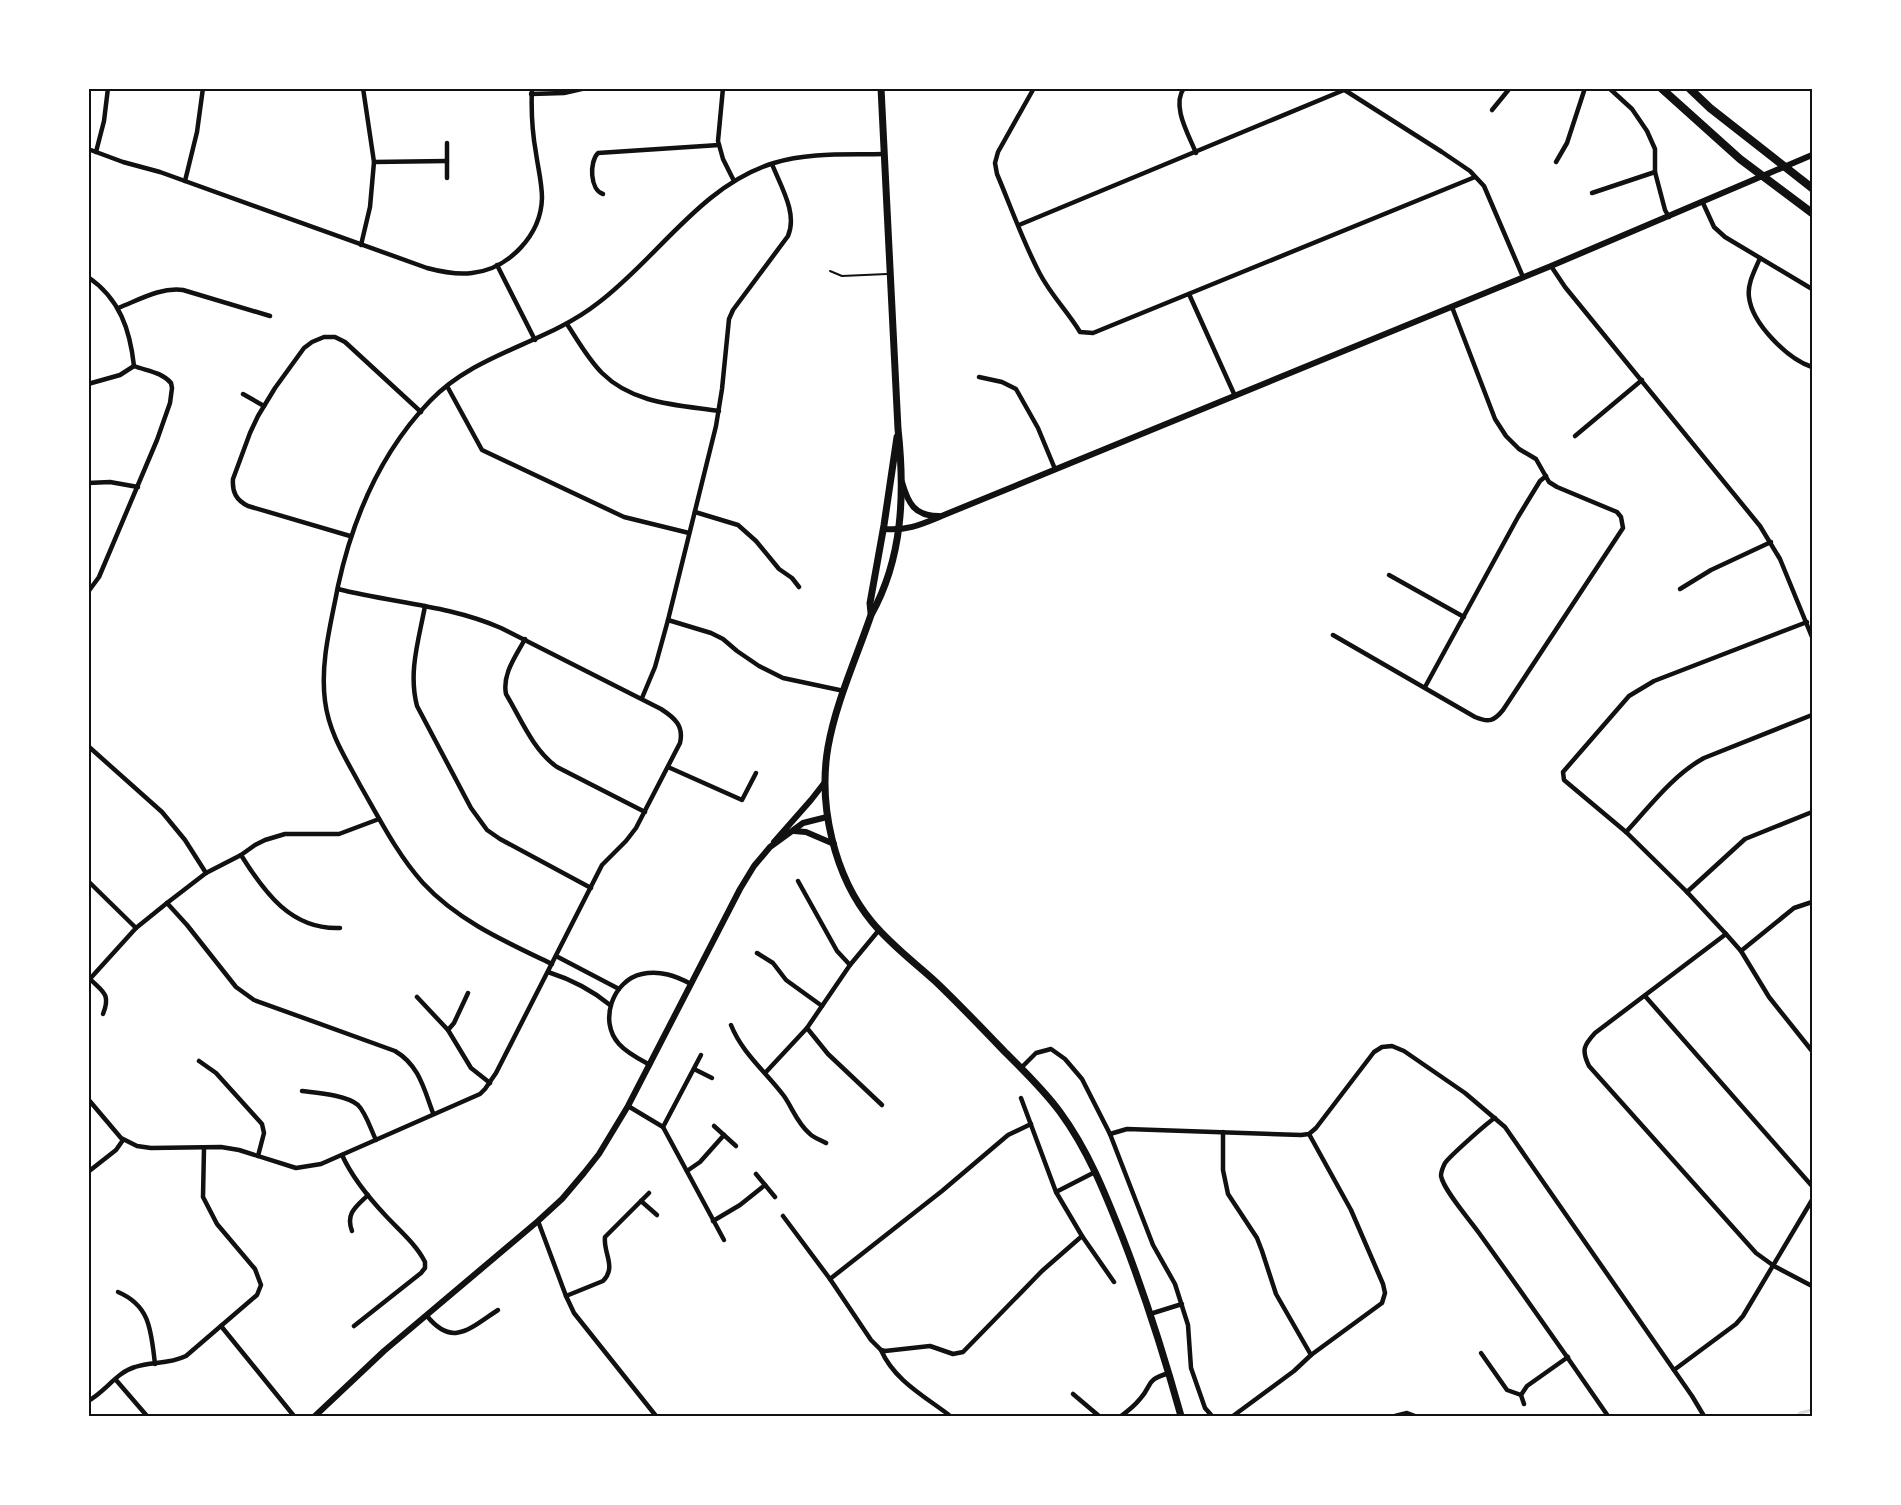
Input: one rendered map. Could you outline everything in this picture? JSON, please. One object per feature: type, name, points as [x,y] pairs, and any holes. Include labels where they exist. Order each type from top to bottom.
[{"type":"highway","points":[[1661,88],[1740,159],[1812,213]]},
{"type":"highway","points":[[1689,88],[1812,188]]},
{"type":"main road","points":[[881,88],[901,478],[900,530],[889,572],[871,615],[830,737],[825,783],[827,817],[849,885],[867,916],[900,952],[970,1015],[1036,1083],[1062,1114],[1087,1154],[1113,1212],[1150,1314],[1181,1416]]},
{"type":"main road","points":[[871,615],[870,603],[884,529],[898,429]]},
{"type":"street","points":[[96,152],[103,127],[108,88]]},
{"type":"street","points":[[185,181],[197,132],[202,88]]},
{"type":"street","points":[[361,245],[370,207],[374,162],[363,88]]},
{"type":"street","points":[[88,149],[442,272],[480,272],[497,266],[521,248],[534,228],[539,215],[542,199],[533,136],[532,92],[564,93],[586,88]]},
{"type":"street","points":[[723,88],[718,132],[719,145],[734,181]]},
{"type":"street","points":[[1034,88],[998,152],[995,163],[1044,281],[1080,332],[1093,333],[1475,177]]},
{"type":"street","points":[[1184,88],[1180,95],[1180,111],[1196,153]]},
{"type":"street","points":[[1492,110],[1510,88]]},
{"type":"street","points":[[1556,162],[1567,142],[1585,88]]},
{"type":"street","points":[[1609,88],[1632,109],[1647,131],[1655,149],[1655,172],[1665,210],[1669,216]]},
{"type":"street","points":[[1019,225],[1196,153],[1343,89],[1442,152],[1484,186],[1523,277]]},
{"type":"street","points":[[447,143],[447,178]]},
{"type":"street","points":[[603,194],[597,192],[594,187],[592,164],[598,153],[719,145]]},
{"type":"street","points":[[552,964],[477,927],[450,908],[424,884],[410,867],[379,819],[337,745],[325,703],[326,644],[351,536],[363,502],[397,442],[431,400],[447,386],[475,366],[567,324],[596,305],[619,287],[692,214],[734,181],[772,164],[823,155],[884,154]]},
{"type":"street","points":[[884,529],[910,528],[944,515],[1703,203],[1812,155]]},
{"type":"street","points":[[374,162],[447,161]]},
{"type":"street","points":[[642,698],[655,667],[668,620],[719,411],[730,315],[791,230],[789,209],[772,164]]},
{"type":"street","points":[[1592,193],[1655,172]]},
{"type":"street","points":[[1703,203],[1714,227],[1725,237],[1812,289]]},
{"type":"street","points":[[1760,258],[1749,288],[1749,298],[1754,313],[1784,352],[1812,367]]},
{"type":"street","points":[[497,266],[535,339]]},
{"type":"street","points":[[1551,266],[1564,287],[1642,380],[1771,542],[1812,637]]},
{"type":"street","points":[[88,277],[106,292],[118,308],[129,333],[134,366]]},
{"type":"street","points":[[118,308],[172,289],[183,290],[270,316]]},
{"type":"street","points":[[1189,294],[1235,396]]},
{"type":"street","points":[[1333,635],[1475,717],[1486,722],[1493,721],[1503,710],[1621,534],[1624,522],[1617,512],[1549,482],[1536,459],[1519,449],[1506,436],[1495,419],[1452,307]]},
{"type":"street","points":[[567,324],[597,368],[617,386],[632,395],[719,411]]},
{"type":"street","points":[[351,536],[248,506],[237,498],[233,479],[250,433],[264,406],[304,348],[318,339],[330,337],[345,342],[421,412]]},
{"type":"street","points":[[88,384],[120,375],[134,366]]},
{"type":"street","points":[[88,592],[99,577],[138,487],[170,403],[171,383],[162,375],[134,366]]},
{"type":"street","points":[[979,378],[1002,382],[1016,389],[1038,428],[1055,469]]},
{"type":"street","points":[[1575,436],[1642,380]]},
{"type":"street","points":[[447,386],[482,450],[613,513],[689,533]]},
{"type":"street","points":[[243,394],[264,406]]},
{"type":"street","points":[[1425,687],[1518,517],[1540,481],[1546,476]]},
{"type":"street","points":[[901,478],[910,503],[916,510],[925,514],[944,515]]},
{"type":"street","points":[[88,483],[110,482],[138,487]]},
{"type":"street","points":[[694,512],[738,525],[799,587]]},
{"type":"street","points":[[1680,589],[1712,570],[1771,542]]},
{"type":"street","points":[[1389,575],[1464,617]]},
{"type":"street","points":[[88,1099],[123,1140],[137,1146],[151,1148],[221,1147],[239,1150],[296,1168],[321,1164],[480,1094],[490,1083],[602,865],[630,837],[680,743],[681,732],[678,722],[661,709],[483,620],[444,609],[338,590]]},
{"type":"street","points":[[425,606],[413,668],[414,696],[417,706],[471,808],[487,830],[500,839],[591,888]]},
{"type":"street","points":[[668,620],[723,639],[759,666],[783,678],[844,691]]},
{"type":"street","points":[[1807,622],[1654,681],[1629,696],[1563,772],[1564,780],[1626,832],[1726,934],[1741,951],[1769,997],[1812,1051]]},
{"type":"street","points":[[525,639],[506,678],[505,686],[506,694],[538,748],[546,759],[557,767],[645,812]]},
{"type":"street","points":[[1626,832],[1691,765],[1812,715]]},
{"type":"street","points":[[88,746],[162,812],[185,840],[206,873]]},
{"type":"street","points":[[668,767],[742,800],[756,773]]},
{"type":"street","points":[[315,1416],[357,1375],[538,1221],[562,1199],[584,1173],[604,1146],[628,1106],[746,878],[825,783]]},
{"type":"street","points":[[1687,892],[1745,839],[1812,812]]},
{"type":"street","points":[[770,847],[808,820],[827,817]]},
{"type":"street","points":[[103,1014],[108,1002],[106,995],[89,980],[136,928],[206,873],[255,845],[276,836],[339,834],[379,819]]},
{"type":"street","points":[[794,831],[806,832],[834,844]]},
{"type":"street","points":[[241,855],[262,888],[277,904],[316,927],[340,928]]},
{"type":"street","points":[[88,881],[136,928]]},
{"type":"street","points":[[798,881],[837,951],[850,964]]},
{"type":"street","points":[[167,903],[188,925],[236,987],[254,1000],[395,1051],[405,1057],[413,1064],[433,1113]]},
{"type":"street","points":[[1741,951],[1794,908],[1812,903]]},
{"type":"street","points":[[766,1072],[807,1028],[850,964],[879,930]]},
{"type":"street","points":[[1726,934],[1595,1033],[1586,1043],[1584,1056],[1589,1066],[1756,1253],[1774,1266],[1812,1286]]},
{"type":"street","points":[[757,953],[773,963],[786,980],[822,1006]]},
{"type":"street","points":[[556,956],[619,989]]},
{"type":"street","points":[[548,972],[562,976],[610,1005]]},
{"type":"street","points":[[650,1065],[618,1043],[609,1022],[610,1005],[619,989],[635,976],[650,972],[664,973],[692,984]]},
{"type":"street","points":[[448,1030],[454,1023],[468,993]]},
{"type":"street","points":[[1645,996],[1812,1186]]},
{"type":"street","points":[[417,997],[448,1030],[471,1068],[490,1083]]},
{"type":"street","points":[[732,1026],[741,1046],[766,1072],[786,1099],[798,1122],[811,1135],[826,1143]]},
{"type":"street","points":[[807,1028],[828,1054],[882,1105]]},
{"type":"street","points":[[1110,1134],[1127,1129],[1309,1134],[1322,1121],[1374,1052],[1382,1047],[1392,1046],[1404,1051],[1465,1093],[1495,1118],[1515,1140],[1704,1416]]},
{"type":"street","points":[[1021,1068],[1036,1053],[1051,1049],[1058,1053],[1082,1078],[1110,1134],[1153,1245],[1175,1284],[1188,1325],[1191,1368],[1205,1408],[1212,1416]]},
{"type":"street","points":[[663,1127],[701,1055]]},
{"type":"street","points":[[199,1061],[216,1072],[262,1124],[264,1133],[258,1156]]},
{"type":"street","points":[[694,1069],[712,1078]]},
{"type":"street","points":[[302,1091],[352,1101],[359,1106],[376,1140]]},
{"type":"street","points":[[1021,1098],[1056,1192],[1082,1236],[1114,1282]]},
{"type":"street","points":[[628,1106],[663,1127],[724,1240]]},
{"type":"street","points":[[1495,1118],[1490,1120],[1446,1162],[1441,1177],[1608,1416]]},
{"type":"street","points":[[830,1280],[1008,1135],[1030,1124]]},
{"type":"street","points":[[714,1126],[736,1146]]},
{"type":"street","points":[[1223,1132],[1223,1170],[1228,1194],[1257,1238],[1276,1294],[1311,1354]]},
{"type":"street","points":[[1233,1416],[1285,1377],[1311,1354],[1382,1303],[1385,1293],[1351,1210],[1309,1134]]},
{"type":"street","points":[[687,1171],[700,1162],[724,1135]]},
{"type":"street","points":[[88,1172],[116,1150],[123,1140]]},
{"type":"street","points":[[88,1401],[134,1367],[174,1362],[186,1356],[257,1295],[261,1285],[255,1269],[218,1224],[203,1197],[204,1148]]},
{"type":"street","points":[[342,1155],[348,1168],[368,1195],[398,1226],[425,1262],[425,1268],[420,1273],[354,1326]]},
{"type":"street","points":[[1056,1192],[1095,1172]]},
{"type":"street","points":[[756,1174],[775,1197]]},
{"type":"street","points":[[713,1221],[740,1205],[765,1185]]},
{"type":"street","points":[[566,1296],[607,1278],[610,1269],[605,1237],[649,1193]]},
{"type":"street","points":[[352,1231],[349,1223],[351,1211],[368,1195]]},
{"type":"street","points":[[1674,1370],[1736,1324],[1743,1316],[1812,1200]]},
{"type":"street","points":[[641,1201],[657,1215]]},
{"type":"street","points":[[783,1216],[900,1378],[949,1415]]},
{"type":"street","points":[[538,1221],[574,1313],[656,1416]]},
{"type":"street","points":[[881,1350],[930,1346],[953,1354],[963,1352],[1042,1271],[1082,1236]]},
{"type":"street","points":[[118,1292],[130,1297],[148,1320],[155,1364]]},
{"type":"street","points":[[1150,1314],[1182,1304]]},
{"type":"street","points":[[427,1316],[441,1331],[458,1333],[469,1329],[498,1310]]},
{"type":"street","points":[[221,1326],[294,1416]]},
{"type":"street","points":[[1481,1353],[1507,1390],[1521,1395]]},
{"type":"street","points":[[1521,1395],[1527,1386],[1568,1357]]},
{"type":"street","points":[[1121,1416],[1142,1397],[1149,1383],[1169,1373]]},
{"type":"street","points":[[116,1380],[147,1416]]},
{"type":"street","points":[[1073,1394],[1099,1416]]},
{"type":"street","points":[[1521,1395],[1524,1404]]},
{"type":"street","points":[[1395,1416],[1407,1413],[1415,1416]]},
{"type":"lane","points":[[830,271],[842,276],[890,274]]},
{"type":"waterway","points":[[1797,1416],[1812,1410]]}]
